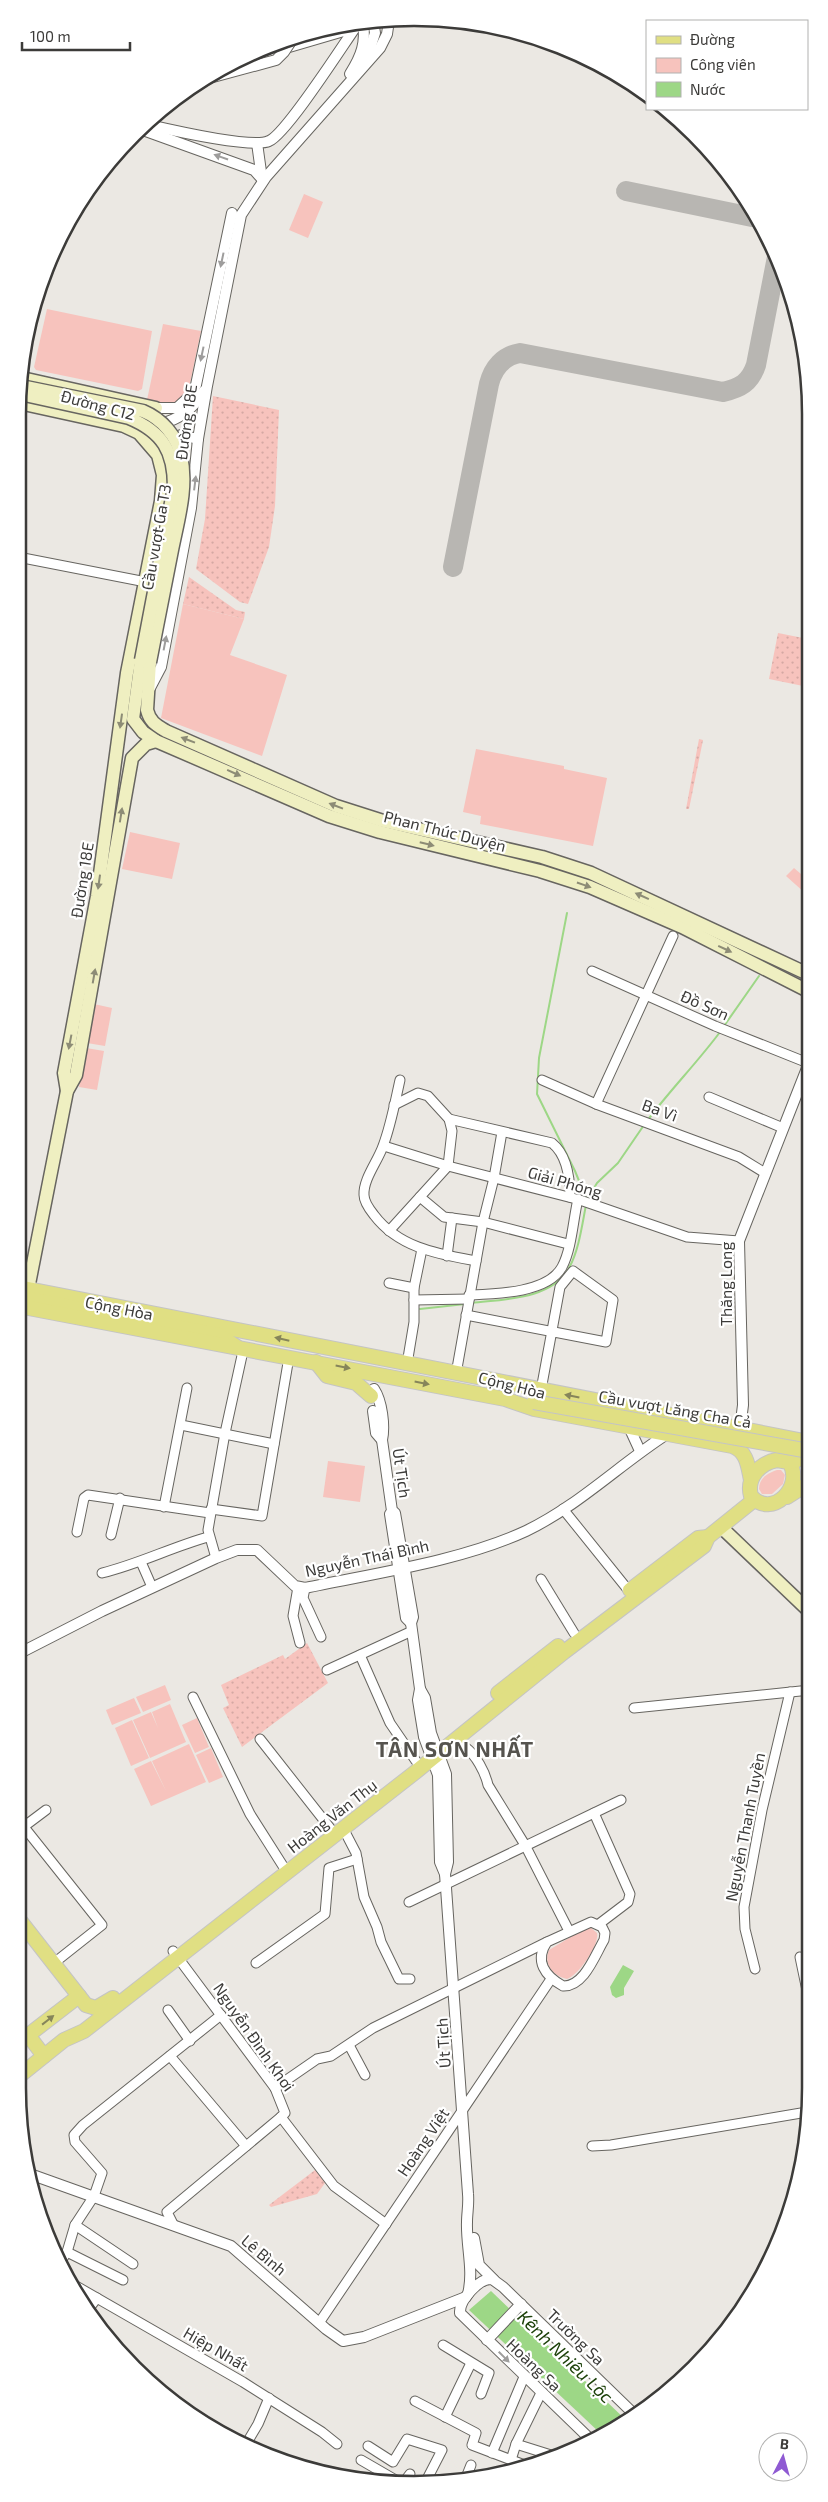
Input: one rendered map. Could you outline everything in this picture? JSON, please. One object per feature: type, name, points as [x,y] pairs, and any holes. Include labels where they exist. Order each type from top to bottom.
[{"type":"main road","name":"Đường C12","points":[[28,379],[156,408]]},
{"type":"main road","name":"Cầu vượt Ga T3","points":[[27,387],[143,411],[152,415],[166,426],[178,445],[182,466],[182,496],[146,661]]},
{"type":"main road","name":"Cầu vượt Ga T3","points":[[27,395],[129,418],[145,425],[164,441],[168,450],[173,467],[174,487],[146,661],[150,688]]},
{"type":"main road","name":"Đường C12","points":[[26,404],[124,426],[146,439],[158,455]]},
{"type":"main road","name":"Đường 18E","points":[[26,1279],[67,1091],[64,1073],[85,993],[109,850],[128,673],[161,501],[163,475],[158,455]]},
{"type":"main road","name":"Phan Thúc Duyện","points":[[146,661],[134,706],[133,719],[136,726],[156,741],[330,816],[380,832],[540,871],[590,887],[680,927],[774,972],[802,988]]},
{"type":"main road","name":"Đường 18E","points":[[128,673],[134,706]]},
{"type":"main road","name":"Đường 18E","points":[[147,710],[150,688]]},
{"type":"main road","name":"Phan Thúc Duyện","points":[[147,710],[153,724],[166,731],[336,806],[383,821],[542,857],[591,873],[680,927],[802,972]]},
{"type":"main road","name":"Đường 18E","points":[[109,850],[132,758],[146,744],[156,741]]},
{"type":"main road","name":"Cộng Hòa","points":[[26,1298],[241,1330],[456,1374],[538,1396],[718,1424],[802,1441]]},
{"type":"main road","name":"Cộng Hòa","points":[[26,1298],[219,1335],[243,1351]]},
{"type":"main road","name":"Cộng Hòa","points":[[26,1298],[243,1351],[289,1357],[375,1373],[505,1399],[534,1409],[737,1448],[745,1455],[751,1480]]},
{"type":"main road","name":"Cộng Hòa","points":[[219,1335],[241,1330]]},
{"type":"main road","points":[[316,1362],[327,1376],[356,1383],[372,1393]]},
{"type":"main road","points":[[505,1399],[538,1396]]},
{"type":"main road","name":"Cầu vượt Lăng Cha Cả","points":[[538,1396],[802,1450]]},
{"type":"main road","points":[[718,1424],[779,1458]]},
{"type":"main road","points":[[760,1433],[793,1474],[792,1484],[784,1498]]},
{"type":"main road","points":[[802,1457],[779,1458],[760,1468],[751,1480],[750,1492],[754,1500],[769,1504],[802,1487]]},
{"type":"main road","name":"Hoàng Văn Thụ","points":[[193,1941],[283,1866],[337,1828],[416,1761],[461,1736],[704,1546],[708,1537],[754,1500]]},
{"type":"main road","points":[[721,1527],[802,1604]]},
{"type":"main road","name":"Hoàng Văn Thụ","points":[[461,1736],[574,1633],[698,1538],[708,1537]]},
{"type":"main road","name":"Hoàng Văn Thụ","points":[[83,2000],[96,2008],[102,2006],[176,1954],[433,1752]]},
{"type":"main road","points":[[26,1928],[83,2000],[81,2022],[64,2040]]},
{"type":"main road","name":"Hoàng Văn Thụ","points":[[26,2071],[64,2040],[84,2031],[176,1954]]},
{"type":"main road","points":[[26,2037],[83,2000]]},
{"type":"main road","points":[[26,2041],[44,2056]]},
{"type":"street","name":"Đường 18E","points":[[150,688],[161,666],[191,508],[198,439],[207,386],[241,215],[263,180],[380,48],[387,34],[388,27]]},
{"type":"street","points":[[362,68],[372,47],[375,33],[369,29]]},
{"type":"street","points":[[291,149],[294,135],[355,66],[365,37],[363,30]]},
{"type":"street","points":[[154,126],[257,143],[270,141],[280,131],[356,31]]},
{"type":"street","points":[[231,72],[276,60],[287,48]]},
{"type":"street","points":[[251,63],[274,56],[278,51]]},
{"type":"street","points":[[148,132],[254,170],[263,180]]},
{"type":"street","points":[[257,143],[263,180]]},
{"type":"street","name":"Đường 18E","points":[[156,408],[177,408],[189,397],[196,384],[232,213]]},
{"type":"street","points":[[124,426],[150,426],[176,420],[195,406],[207,386]]},
{"type":"street","points":[[158,455],[166,443],[176,436],[187,435],[198,439]]},
{"type":"street","points":[[26,559],[146,582]]},
{"type":"street","points":[[596,1104],[646,995],[680,927]]},
{"type":"street","name":"Đồ Sơn","points":[[592,971],[715,1026],[802,1061]]},
{"type":"street","name":"Thăng Long","points":[[740,1429],[743,1405],[739,1241],[802,1079]]},
{"type":"street","points":[[400,1080],[384,1146],[364,1189],[364,1198],[370,1210],[389,1230],[422,1249],[446,1256],[476,1261]]},
{"type":"street","name":"Ba Vì","points":[[542,1080],[596,1104],[738,1157],[765,1173]]},
{"type":"street","points":[[389,1230],[448,1166],[452,1131],[449,1119],[428,1096],[423,1094],[411,1096],[394,1105]]},
{"type":"street","points":[[710,1097],[783,1128]]},
{"type":"street","points":[[449,1119],[548,1142],[555,1146],[570,1176],[576,1199],[564,1261],[553,1279],[540,1285],[494,1294],[468,1304]]},
{"type":"street","points":[[456,1374],[483,1222],[494,1178],[502,1132]]},
{"type":"street","name":"Giải Phóng","points":[[384,1146],[448,1166],[596,1205],[687,1237],[739,1241]]},
{"type":"street","points":[[420,1197],[437,1214],[483,1222],[568,1244]]},
{"type":"street","points":[[446,1256],[452,1218]]},
{"type":"street","points":[[407,1364],[414,1322],[414,1288],[422,1249]]},
{"type":"street","points":[[414,1300],[468,1304],[552,1331],[606,1342],[613,1300],[573,1271],[560,1287],[552,1331],[538,1396]]},
{"type":"street","points":[[389,1283],[414,1288]]},
{"type":"street","points":[[216,1558],[208,1537],[211,1511],[225,1433],[243,1351]]},
{"type":"street","points":[[77,1532],[84,1498],[88,1495],[120,1498],[164,1507],[262,1516],[289,1357]]},
{"type":"street","name":"Út Tịch","points":[[376,1358],[372,1393],[376,1433],[382,1440],[392,1511],[396,1513],[402,1567],[413,1617],[411,1627],[420,1689],[425,1698],[438,1776],[440,1862],[445,1874],[469,2210],[473,2220],[476,2258]]},
{"type":"street","points":[[164,1507],[187,1388]]},
{"type":"street","points":[[181,1425],[274,1444]]},
{"type":"street","points":[[628,1427],[640,1451]]},
{"type":"street","name":"Nguyễn Thái Bình","points":[[26,1650],[152,1587],[237,1550],[258,1550],[302,1587],[402,1567],[482,1548],[526,1530],[563,1509],[590,1492],[640,1451],[667,1434]]},
{"type":"street","points":[[112,1535],[120,1498]]},
{"type":"street","points":[[563,1509],[629,1591]]},
{"type":"street","points":[[102,1573],[141,1562],[172,1547],[208,1537]]},
{"type":"street","points":[[141,1562],[152,1587]]},
{"type":"street","points":[[541,1579],[574,1633]]},
{"type":"street","points":[[302,1587],[303,1598],[321,1637]]},
{"type":"street","points":[[300,1643],[293,1616],[302,1587]]},
{"type":"street","points":[[327,1670],[360,1655],[411,1627]]},
{"type":"street","points":[[360,1655],[390,1723],[416,1761]]},
{"type":"street","points":[[634,1708],[802,1691]]},
{"type":"street","name":"Nguyễn Thanh Tuyền","points":[[755,1968],[745,1928],[744,1907],[762,1810],[790,1692]]},
{"type":"street","points":[[193,1697],[250,1814],[283,1866]]},
{"type":"street","points":[[461,1736],[524,1845],[569,1931]]},
{"type":"street","points":[[260,1739],[337,1828],[357,1859],[364,1897],[377,1927],[381,1942],[400,1979],[410,1979]]},
{"type":"street","points":[[410,1902],[445,1887],[524,1845],[621,1800]]},
{"type":"street","points":[[26,1825],[46,1810]]},
{"type":"street","points":[[275,2088],[317,2059],[326,2059],[373,2028],[454,1986],[586,1923],[599,1924],[628,1902],[630,1894],[594,1812]]},
{"type":"street","points":[[26,1835],[102,1925],[54,1964]]},
{"type":"street","points":[[256,1963],[325,1914],[329,1868],[357,1859]]},
{"type":"street","points":[[547,1942],[542,1952],[541,1961],[546,1973],[568,1986],[580,1980],[605,1937],[604,1930],[599,1924]]},
{"type":"street","name":"Nguyễn Đình Khơi","points":[[176,1954],[275,2088],[285,2113],[281,2116],[334,2186],[386,2224]]},
{"type":"street","points":[[800,1957],[802,1967]]},
{"type":"street","name":"Hoàng Việt","points":[[319,2323],[552,1978]]},
{"type":"street","points":[[168,2010],[190,2041]]},
{"type":"street","points":[[65,2256],[75,2225],[94,2196],[102,2173],[74,2142],[74,2135],[83,2125],[221,2015]]},
{"type":"street","points":[[349,2045],[365,2075]]},
{"type":"street","points":[[170,2056],[246,2146]]},
{"type":"street","points":[[592,2146],[801,2113]]},
{"type":"street","points":[[172,2224],[167,2212],[281,2116]]},
{"type":"street","name":"Lê Bình","points":[[37,2176],[172,2224],[234,2249],[337,2338],[350,2341],[444,2307],[467,2296]]},
{"type":"street","name":"Út Tịch","points":[[467,2296],[470,2275],[466,2220],[469,2210]]},
{"type":"street","points":[[75,2225],[133,2264]]},
{"type":"street","points":[[67,2252],[123,2280]]},
{"type":"street","name":"Trường Sa","points":[[476,2258],[482,2270],[629,2410]]},
{"type":"street","points":[[460,2313],[461,2304],[467,2296],[486,2279],[494,2280]]},
{"type":"street","name":"Hiệp Nhất","points":[[84,2290],[269,2398],[337,2444]]},
{"type":"street","points":[[93,2304],[97,2298]]},
{"type":"street","points":[[489,2338],[519,2306]]},
{"type":"street","name":"Hoàng Sa","points":[[444,2307],[454,2308],[489,2338],[524,2377],[586,2435]]},
{"type":"street","points":[[443,2345],[489,2373],[481,2394]]},
{"type":"street","points":[[445,2417],[471,2363]]},
{"type":"street","points":[[492,2453],[524,2377]]},
{"type":"street","points":[[510,2460],[541,2393]]},
{"type":"street","points":[[249,2439],[269,2398]]},
{"type":"street","points":[[415,2401],[476,2433],[472,2445],[516,2462]]},
{"type":"street","points":[[368,2446],[393,2462],[408,2439],[442,2450],[429,2475]]},
{"type":"street","points":[[516,2444],[544,2453]]},
{"type":"street","points":[[361,2460],[386,2475]]},
{"type":"street","points":[[468,2471],[471,2465]]},
{"type":"green space","points":[[304,194],[323,202],[308,238],[289,230]]},
{"type":"green space","points":[[47,309],[152,331],[142,389],[138,391],[36,370],[34,367]]},
{"type":"green space","points":[[163,324],[201,331],[185,408],[147,400]]},
{"type":"green space","points":[[213,396],[279,410],[275,506],[269,547],[248,604],[240,602],[196,569],[205,519]]},
{"type":"green space","points":[[189,577],[236,610],[245,612],[244,619],[183,604]]},
{"type":"green space","points":[[183,604],[244,619],[230,655],[287,675],[262,756],[161,718]]},
{"type":"green space","points":[[778,633],[802,638],[802,686],[769,679]]},
{"type":"green space","points":[[699,739],[703,740],[689,809],[686,809]]},
{"type":"green space","points":[[476,749],[564,766],[564,769],[607,778],[593,846],[480,824],[481,816],[463,812]]},
{"type":"green space","points":[[130,832],[180,843],[172,879],[122,869]]},
{"type":"green space","points":[[794,868],[802,875],[802,890],[786,876]]},
{"type":"green space","points":[[94,1004],[112,1008],[105,1046],[87,1043]]},
{"type":"green space","points":[[86,1048],[104,1051],[97,1090],[79,1087]]},
{"type":"green space","points":[[328,1461],[365,1466],[360,1502],[323,1497]]},
{"type":"green space","points":[[777,1470],[781,1470],[785,1475],[783,1484],[772,1494],[762,1494],[759,1485],[762,1479]]},
{"type":"green space","points":[[307,1643],[328,1683],[242,1747],[223,1708],[229,1705],[221,1685],[283,1655],[285,1659]]},
{"type":"green space","points":[[165,1685],[171,1700],[143,1712],[136,1697]]},
{"type":"green space","points":[[134,1698],[141,1713],[112,1725],[106,1710]]},
{"type":"green space","points":[[170,1704],[186,1742],[150,1758],[133,1720],[151,1712],[158,1728],[152,1712]]},
{"type":"green space","points":[[197,1718],[209,1747],[195,1753],[182,1725]]},
{"type":"green space","points":[[132,1720],[149,1758],[131,1766],[115,1728]]},
{"type":"green space","points":[[189,1744],[206,1782],[151,1806],[134,1769],[151,1761],[166,1791],[152,1761]]},
{"type":"green space","points":[[211,1748],[223,1777],[209,1783],[196,1755]]},
{"type":"green space","points":[[591,1928],[597,1933],[597,1938],[592,1952],[582,1966],[572,1977],[567,1979],[557,1975],[548,1965],[547,1955],[549,1950],[584,1929]]},
{"type":"green space","points":[[315,2170],[325,2183],[317,2194],[271,2207],[269,2205]]},
{"type":"water","points":[[623,1965],[634,1971],[624,1988],[624,1995],[616,1998],[612,1995],[610,1987]]},
{"type":"water","name":"Kênh Nhiêu Lộc","points":[[491,2291],[621,2415],[597,2430],[469,2310]]},
{"type":"waterway","points":[[567,913],[539,1058],[537,1094],[575,1171],[586,1198]]},
{"type":"waterway","points":[[724,1026],[759,976]]},
{"type":"waterway","points":[[647,1121],[720,1032]]},
{"type":"waterway","points":[[587,1200],[597,1183],[618,1163],[644,1125]]},
{"type":"waterway","points":[[472,1303],[525,1296],[539,1292],[561,1279],[569,1268],[575,1253],[586,1205]]},
{"type":"waterway","points":[[420,1309],[465,1304]]},
{"type":"taxiway","points":[[626,191],[747,216]]},
{"type":"taxiway","points":[[453,567],[489,384],[496,368],[504,360],[520,353],[723,392],[734,389],[744,384],[754,371],[774,272]]},
{"type":"district","name":"TÂN SƠN NHẤT","points":[[455,1750]]}]
